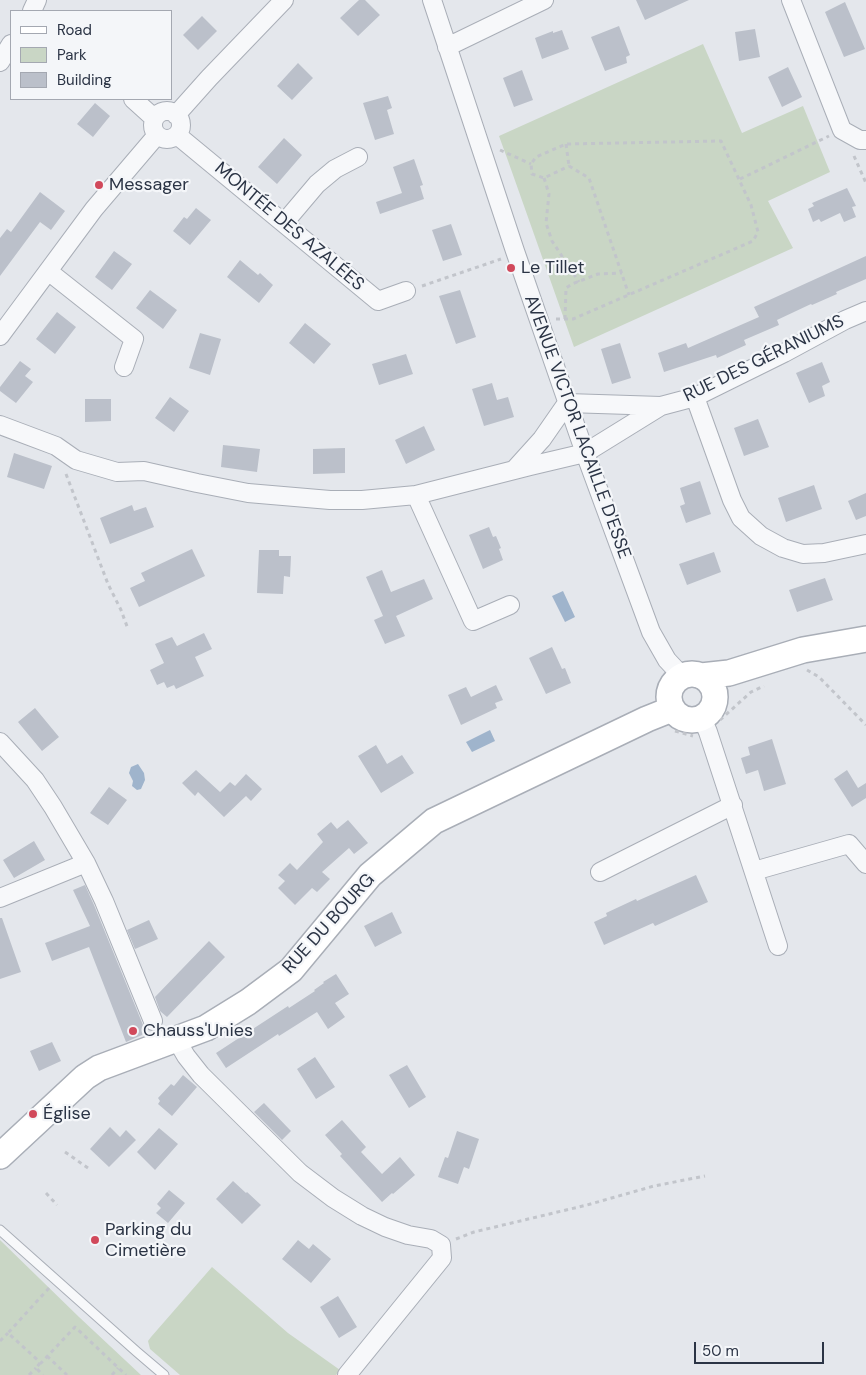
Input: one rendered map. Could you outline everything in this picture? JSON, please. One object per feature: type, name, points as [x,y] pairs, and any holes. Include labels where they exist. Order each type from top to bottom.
[{"type":"street","points":[[176,115],[284,0]]},
{"type":"street","name":"AVENUE VICTOR LACAILLE D'ESSE","points":[[432,0],[567,403],[651,632],[667,660],[691,676]]},
{"type":"street","points":[[447,47],[544,0]]},
{"type":"street","points":[[791,0],[842,130],[860,140],[866,140]]},
{"type":"street","points":[[0,62],[10,46]]},
{"type":"street","points":[[134,100],[154,118]]},
{"type":"street","points":[[165,111],[173,112],[176,115],[181,125],[177,135],[167,139],[157,135],[152,127],[154,118],[165,111]]},
{"type":"street","points":[[0,336],[94,209],[157,135]]},
{"type":"street","name":"MONTÉE DES AZALÉES","points":[[177,135],[378,301],[406,291]]},
{"type":"street","points":[[284,223],[317,184],[335,169],[358,158]]},
{"type":"street","points":[[48,271],[134,339],[124,367]]},
{"type":"street","name":"RUE DES GÉRANIUMS","points":[[567,403],[661,406],[695,397],[866,311]]},
{"type":"street","points":[[695,397],[732,500],[741,518],[761,536],[783,548],[803,554],[824,554],[866,544]]},
{"type":"street","points":[[514,470],[542,439],[567,403]]},
{"type":"street","name":"RUE DES GÉRANIUMS","points":[[0,425],[56,446],[76,460],[117,472],[144,471],[248,493],[330,500],[362,500],[416,495],[585,453],[661,406]]},
{"type":"street","points":[[416,495],[473,620],[510,605]]},
{"type":"street","points":[[802,660],[729,673],[691,676],[675,681],[668,695],[670,720],[678,716],[685,720],[694,721],[708,719],[749,679],[866,639]]},
{"type":"street","points":[[691,676],[712,686],[715,699],[708,719],[778,946]]},
{"type":"street","name":"RUE DU BOURG","points":[[0,1156],[85,1077],[99,1068],[206,1028],[230,1014],[291,970],[370,875],[434,821],[647,719],[670,720]]},
{"type":"street","points":[[0,742],[35,780],[86,863],[104,901],[154,1021]]},
{"type":"street","points":[[600,872],[733,805]]},
{"type":"street","points":[[754,871],[849,844],[866,864]]},
{"type":"street","points":[[0,898],[86,863]]},
{"type":"street","points":[[176,1039],[201,1075],[300,1173],[333,1198],[362,1216],[408,1236],[431,1239],[442,1245],[442,1258],[347,1375]]},
{"type":"lane","points":[[0,1230],[164,1375]]},
{"type":"path","points":[[740,179],[842,130]]},
{"type":"path","points":[[541,324],[558,318],[573,319],[753,241],[758,232],[751,205],[721,141],[566,144],[536,157],[531,164],[532,174],[544,178],[569,166]]},
{"type":"path","points":[[566,144],[569,166]]},
{"type":"path","points":[[482,152],[497,149],[531,164]]},
{"type":"path","points":[[569,166],[589,178],[629,295]]},
{"type":"path","points":[[544,178],[549,194],[546,223],[552,241],[578,282]]},
{"type":"path","points":[[406,291],[502,258],[515,251]]},
{"type":"path","points":[[565,318],[566,288],[598,274],[622,273]]},
{"type":"path","points":[[56,446],[104,575],[128,629]]},
{"type":"path","points":[[802,660],[808,670],[819,677],[866,725]]},
{"type":"path","points":[[670,720],[680,732],[689,736],[700,736],[708,719],[769,683]]},
{"type":"path","points":[[65,1152],[88,1168]]},
{"type":"path","points":[[442,1245],[474,1232],[587,1205],[654,1186],[705,1176]]},
{"type":"path","points":[[46,1193],[57,1205]]},
{"type":"path","points":[[0,1341],[56,1280]]},
{"type":"path","points":[[29,1375],[75,1327],[126,1375]]},
{"type":"path","points":[[8,1333],[40,1363]]},
{"type":"path","points":[[47,1356],[67,1375]]},
{"type":"path","points":[[36,1368],[43,1375]]},
{"type":"path","points":[[112,1375],[118,1368]]},
{"type":"green space","points":[[703,44],[742,133],[803,106],[830,172],[768,201],[793,248],[574,347],[499,136]]},
{"type":"green space","points":[[0,1240],[79,1317],[141,1375],[0,1375]]},
{"type":"green space","points":[[212,1267],[288,1333],[340,1370],[336,1375],[180,1375],[150,1349],[148,1341],[151,1337]]},
{"type":"water","points":[[563,591],[575,617],[565,622],[552,596]]},
{"type":"water","points":[[490,730],[495,741],[472,752],[466,742]]},
{"type":"water","points":[[138,764],[144,773],[145,780],[141,789],[137,790],[132,786],[133,781],[129,773],[131,767]]},
{"type":"building","points":[[359,0],[365,0],[380,15],[358,36],[340,18]]},
{"type":"building","points":[[636,0],[689,0],[645,20]]},
{"type":"building","points":[[845,2],[865,49],[844,57],[825,12]]},
{"type":"building","points":[[202,16],[217,31],[198,50],[183,35]]},
{"type":"building","points":[[619,26],[630,55],[626,57],[627,63],[605,71],[591,37]]},
{"type":"building","points":[[755,29],[760,57],[739,61],[735,32]]},
{"type":"building","points":[[562,30],[569,49],[542,59],[535,38],[553,31],[553,33]]},
{"type":"building","points":[[298,63],[313,78],[292,100],[277,86]]},
{"type":"building","points":[[788,67],[802,97],[782,107],[768,77]]},
{"type":"building","points":[[522,70],[533,100],[514,107],[503,78]]},
{"type":"building","points":[[388,96],[392,108],[387,110],[394,134],[375,140],[363,103]]},
{"type":"building","points":[[95,103],[110,116],[93,137],[77,124]]},
{"type":"building","points":[[284,138],[302,155],[277,184],[258,167]]},
{"type":"building","points":[[414,159],[423,185],[420,186],[424,199],[380,214],[376,202],[402,193],[393,167]]},
{"type":"building","points":[[847,188],[856,206],[852,207],[856,217],[844,222],[840,213],[821,222],[819,219],[813,222],[808,209],[814,206],[812,203]]},
{"type":"building","points":[[40,192],[65,211],[51,230],[40,222],[0,276],[0,238],[7,229],[11,232]]},
{"type":"building","points":[[196,208],[211,220],[190,245],[173,231],[184,217],[187,219]]},
{"type":"building","points":[[451,224],[462,255],[443,261],[432,230]]},
{"type":"building","points":[[114,251],[132,264],[112,290],[95,277]]},
{"type":"building","points":[[866,256],[866,279],[777,320],[779,325],[744,340],[746,345],[717,358],[716,355],[664,372],[658,353],[686,343],[688,348],[759,317],[754,307]]},
{"type":"building","points":[[240,260],[258,275],[260,273],[273,285],[259,303],[227,277]]},
{"type":"building","points":[[150,290],[177,310],[163,329],[136,308]]},
{"type":"building","points":[[460,290],[476,337],[456,344],[439,296]]},
{"type":"building","points":[[57,312],[76,327],[55,354],[36,339]]},
{"type":"building","points":[[305,323],[331,344],[314,364],[289,343]]},
{"type":"building","points":[[200,333],[221,339],[210,375],[189,368]]},
{"type":"building","points":[[620,343],[631,378],[612,384],[601,349]]},
{"type":"building","points":[[406,354],[413,374],[379,385],[372,364]]},
{"type":"building","points":[[20,361],[31,369],[25,376],[33,382],[16,403],[0,391],[0,387]]},
{"type":"building","points":[[822,362],[830,382],[822,386],[825,396],[809,403],[796,373]]},
{"type":"building","points":[[492,383],[497,400],[508,397],[514,417],[484,426],[472,389]]},
{"type":"building","points":[[170,397],[189,411],[174,432],[155,418]]},
{"type":"building","points":[[85,399],[111,399],[111,421],[85,422]]},
{"type":"building","points":[[758,419],[769,447],[744,456],[734,428]]},
{"type":"building","points":[[424,426],[435,450],[406,464],[395,440]]},
{"type":"building","points":[[223,445],[260,449],[257,472],[221,467]]},
{"type":"building","points":[[345,448],[345,473],[313,474],[313,449]]},
{"type":"building","points":[[14,453],[52,466],[44,489],[7,477]]},
{"type":"building","points":[[700,481],[711,514],[686,523],[680,506],[685,504],[680,488]]},
{"type":"building","points":[[814,485],[822,509],[786,522],[778,498]]},
{"type":"building","points":[[866,493],[866,516],[856,520],[848,501]]},
{"type":"building","points":[[132,505],[134,511],[146,507],[154,527],[110,544],[100,518]]},
{"type":"building","points":[[489,527],[493,537],[496,536],[503,560],[483,569],[469,535]]},
{"type":"building","points":[[192,549],[205,576],[139,607],[130,588],[145,581],[141,573]]},
{"type":"building","points":[[259,550],[279,550],[279,556],[291,556],[290,577],[284,576],[283,594],[257,593]]},
{"type":"building","points":[[714,552],[721,572],[687,585],[679,564]]},
{"type":"building","points":[[382,570],[391,592],[424,579],[433,599],[396,616],[405,636],[385,644],[374,620],[383,616],[366,577]]},
{"type":"building","points":[[825,578],[833,600],[797,612],[789,590]]},
{"type":"building","points":[[204,633],[212,649],[195,657],[204,676],[176,689],[174,685],[167,688],[164,682],[157,685],[150,670],[164,663],[155,644],[172,637],[177,646]]},
{"type":"building","points":[[552,647],[562,669],[565,668],[571,683],[546,694],[529,658]]},
{"type":"building","points":[[496,685],[503,700],[495,703],[497,708],[461,725],[448,695],[466,687],[471,697]]},
{"type":"building","points":[[35,708],[59,737],[42,751],[18,722]]},
{"type":"building","points":[[772,739],[786,784],[764,791],[758,770],[746,774],[741,758],[750,755],[748,747]]},
{"type":"building","points":[[376,745],[387,764],[402,755],[414,773],[381,793],[358,756]]},
{"type":"building","points":[[196,770],[220,792],[230,782],[235,786],[246,774],[262,789],[251,801],[246,796],[224,817],[198,792],[195,796],[182,783]]},
{"type":"building","points":[[847,770],[858,788],[866,783],[866,798],[852,807],[834,779]]},
{"type":"building","points":[[109,787],[127,800],[108,825],[90,813]]},
{"type":"building","points":[[348,820],[368,843],[354,854],[349,848],[322,872],[330,879],[317,892],[312,888],[295,905],[278,888],[285,881],[278,875],[290,863],[297,870],[323,842],[317,834],[331,822],[337,829]]},
{"type":"building","points":[[34,841],[45,860],[14,878],[3,860]]},
{"type":"building","points":[[696,875],[708,902],[655,926],[653,923],[604,945],[594,922],[607,916],[606,913],[636,899],[637,901]]},
{"type":"building","points":[[85,885],[146,1029],[142,1035],[126,1042],[89,947],[52,961],[45,943],[90,926],[73,890]]},
{"type":"building","points":[[392,912],[402,933],[375,947],[364,926]]},
{"type":"building","points":[[0,918],[2,918],[21,972],[0,979]]},
{"type":"building","points":[[149,920],[158,939],[135,949],[127,930]]},
{"type":"building","points":[[209,941],[225,957],[167,1017],[160,1011],[155,997]]},
{"type":"building","points":[[336,974],[349,994],[335,1003],[345,1017],[328,1029],[317,1012],[279,1036],[278,1034],[226,1068],[216,1053],[288,1006],[289,1008],[315,991],[323,982]]},
{"type":"building","points":[[52,1042],[61,1061],[39,1071],[30,1051]]},
{"type":"building","points":[[315,1057],[335,1087],[316,1099],[297,1069]]},
{"type":"building","points":[[407,1065],[426,1097],[409,1108],[389,1075]]},
{"type":"building","points":[[183,1075],[197,1087],[172,1116],[158,1104],[160,1101],[158,1098],[171,1084],[174,1086]]},
{"type":"building","points":[[264,1103],[291,1131],[282,1140],[254,1112]]},
{"type":"building","points":[[342,1120],[366,1147],[361,1152],[382,1174],[400,1157],[415,1175],[382,1202],[340,1156],[342,1154],[325,1135]]},
{"type":"building","points":[[110,1127],[120,1137],[126,1130],[136,1140],[109,1167],[90,1149]]},
{"type":"building","points":[[159,1128],[178,1144],[155,1170],[137,1152]]},
{"type":"building","points":[[457,1131],[479,1139],[469,1169],[464,1167],[458,1184],[438,1177],[445,1157],[448,1158]]},
{"type":"building","points":[[233,1181],[261,1205],[242,1224],[216,1199]]},
{"type":"building","points":[[169,1190],[185,1203],[168,1223],[156,1213],[161,1208],[157,1204]]},
{"type":"building","points":[[298,1240],[309,1249],[313,1244],[331,1259],[311,1283],[282,1259]]},
{"type":"building","points":[[338,1296],[357,1327],[339,1338],[320,1307]]},
{"type":"place","name":"Messager","points":[[99,185]]},
{"type":"place","name":"Le Tillet","points":[[511,268]]},
{"type":"place","name":"Chauss'Unies","points":[[133,1031]]},
{"type":"place","name":"Église","points":[[33,1114]]},
{"type":"place","name":"Parking du Cimetière","points":[[95,1240]]}]
